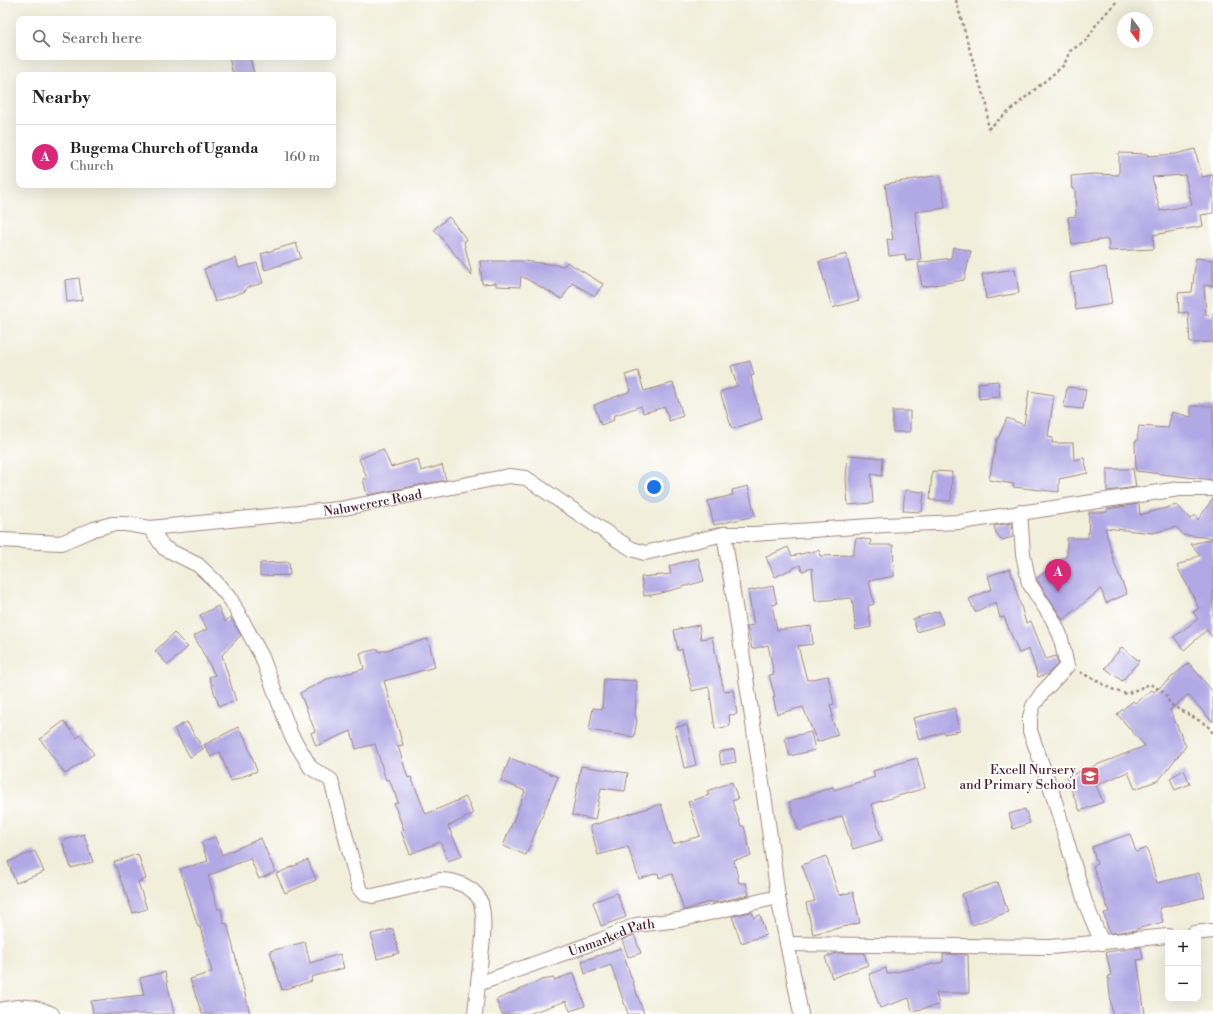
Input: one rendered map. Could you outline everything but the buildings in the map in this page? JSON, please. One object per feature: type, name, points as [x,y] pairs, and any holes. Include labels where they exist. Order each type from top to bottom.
[{"type":"street","name":"Naluwerere Road","points":[[0,540],[61,543],[94,529],[112,524],[126,524],[150,528],[339,509],[509,476],[526,478],[620,541],[638,551],[646,552],[724,534],[754,534],[885,525],[960,522],[1179,489],[1213,489]]},
{"type":"street","points":[[1020,512],[1023,554],[1029,583],[1053,620],[1060,634],[1064,646],[1067,666],[1042,693],[1033,706],[1030,717],[1030,731],[1054,798],[1085,902],[1102,943]]},
{"type":"street","points":[[150,528],[164,548],[198,565],[214,580],[231,600],[262,657],[291,735],[311,768],[331,780],[359,888],[364,894],[373,896],[440,880],[452,880],[467,887],[480,902],[483,920],[475,1014]]},
{"type":"street","points":[[724,534],[778,897],[801,1014]]},
{"type":"street","name":"Unmarked Path","points":[[478,984],[601,940],[636,925],[678,920],[778,897]]},
{"type":"street","points":[[1201,932],[1213,931]]},
{"type":"street","points":[[788,944],[1050,947],[1165,936]]},
{"type":"street","points":[[0,1010],[32,1006],[52,1014]]},
{"type":"path","points":[[956,0],[977,76],[987,105],[988,128],[1064,65],[1070,51],[1087,40],[1097,23],[1118,0]]},
{"type":"path","points":[[1067,666],[1114,690],[1126,694],[1150,684],[1165,693],[1170,704],[1207,725],[1213,733]]},
{"type":"place","name":"Bugema Church of Uganda","points":[[1058,592]]},
{"type":"place","name":"Excell Nursery and Primary School","points":[[1090,776]]}]
